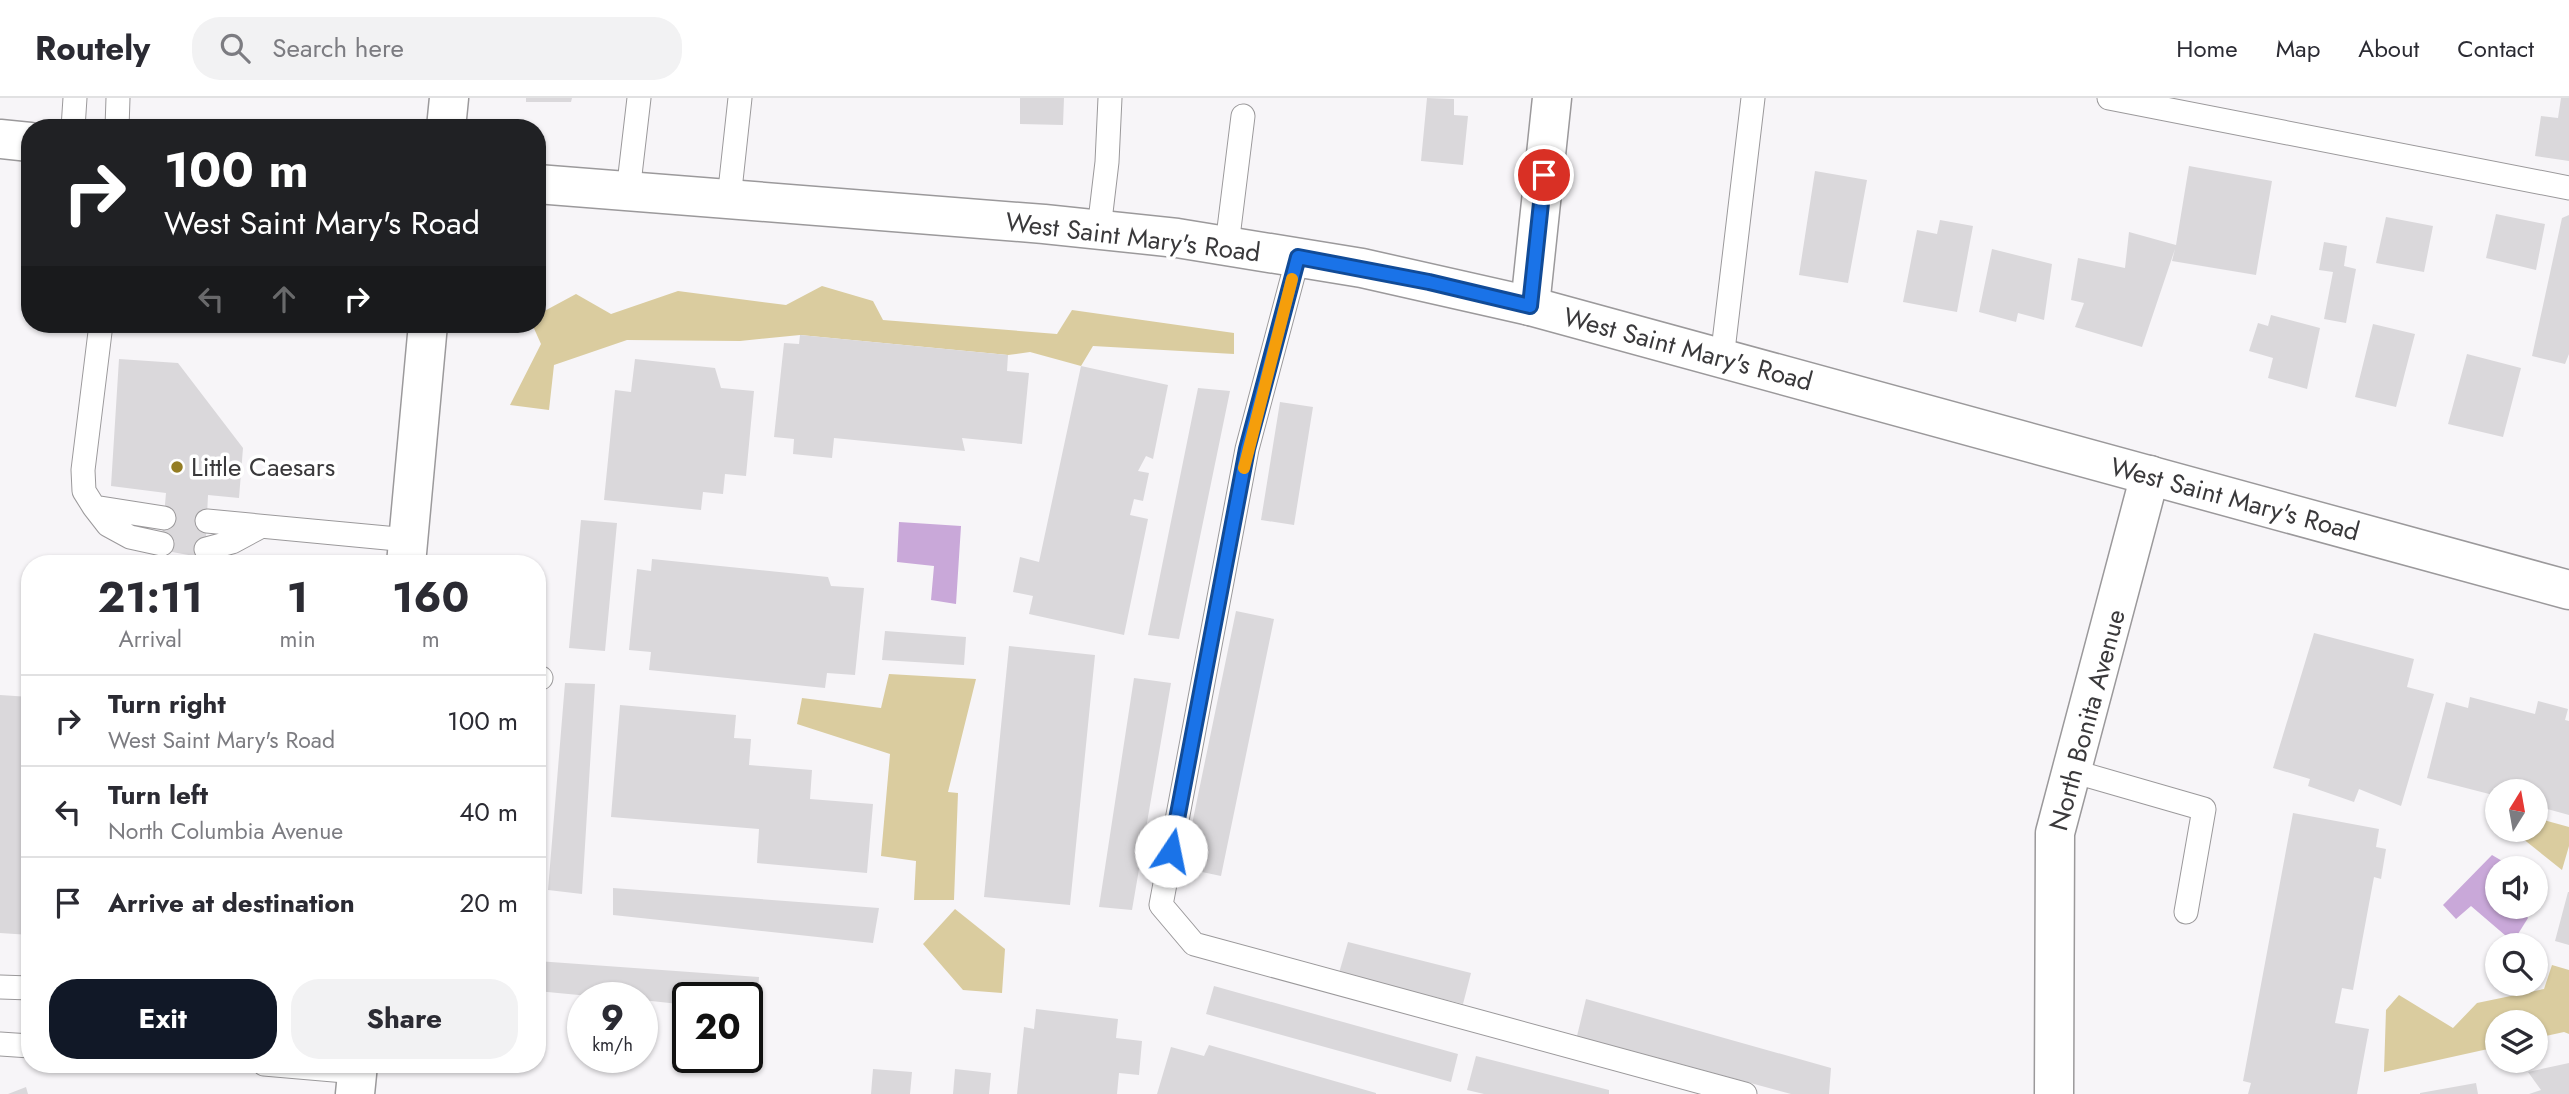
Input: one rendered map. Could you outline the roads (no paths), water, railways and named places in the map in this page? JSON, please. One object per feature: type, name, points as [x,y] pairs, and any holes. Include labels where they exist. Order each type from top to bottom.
[{"type":"main road","points":[[447,119],[449,98]]},
{"type":"main road","points":[[1530,306],[1552,98]]},
{"type":"main road","points":[[0,139],[21,141]]},
{"type":"main road","name":"West Saint Mary's Road","points":[[546,185],[1098,229],[1227,245],[1429,282],[1530,306],[2569,590]]},
{"type":"main road","points":[[407,552],[427,333]]},
{"type":"main road","name":"North Bonita Avenue","points":[[2054,1094],[2055,833],[2150,475]]},
{"type":"lane","points":[[74,119],[75,98]]},
{"type":"lane","points":[[117,119],[118,98]]},
{"type":"lane","points":[[628,191],[639,98]]},
{"type":"lane","points":[[729,199],[740,98]]},
{"type":"lane","points":[[1098,229],[1107,162],[1110,98]]},
{"type":"lane","points":[[1722,359],[1753,98]]},
{"type":"lane","points":[[2109,98],[2569,188]]},
{"type":"lane","points":[[1227,245],[1242,108]]},
{"type":"lane","points":[[1298,257],[1247,449],[1161,905],[1194,944],[1745,1094]]},
{"type":"lane","points":[[100,333],[83,470],[84,491],[107,525],[130,537],[162,544]]},
{"type":"lane","points":[[94,507],[164,518]]},
{"type":"lane","points":[[207,522],[258,528],[338,532],[407,552]]},
{"type":"lane","points":[[206,549],[232,542],[258,528]]},
{"type":"lane","points":[[2071,771],[2204,808],[2186,912]]},
{"type":"lane","points":[[0,987],[21,988]]},
{"type":"lane","points":[[0,1044],[21,1045]]},
{"type":"lane","points":[[334,1073],[357,1076]]},
{"type":"place","name":"Little Caesars","points":[[177,467]]}]
